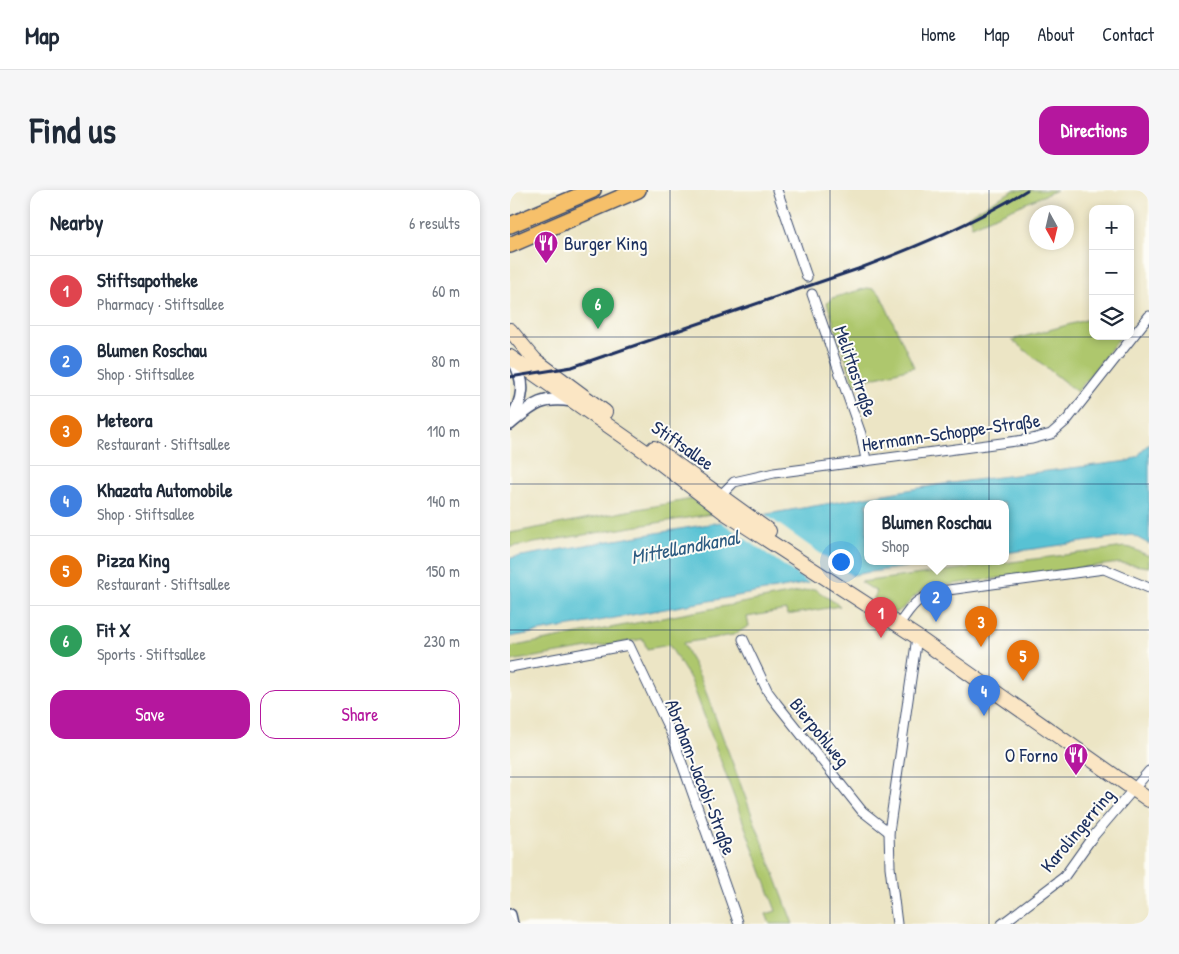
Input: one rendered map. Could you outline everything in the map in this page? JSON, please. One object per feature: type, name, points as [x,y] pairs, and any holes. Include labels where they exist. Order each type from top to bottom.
[{"type":"main road","points":[[510,224],[593,190]]},
{"type":"main road","points":[[510,245],[638,190]]},
{"type":"main road","name":"Stiftsallee","points":[[510,330],[521,346],[550,371],[719,503],[740,509],[841,586]]},
{"type":"main road","name":"Stiftsallee","points":[[511,358],[1149,800]]},
{"type":"street","points":[[777,190],[807,277]]},
{"type":"street","name":"Melittastraße","points":[[812,294],[861,434],[866,460]]},
{"type":"street","name":"Hermann-Schoppe-Straße","points":[[719,503],[734,482],[753,477],[866,460],[1032,439],[1052,434],[1067,420],[1149,316]]},
{"type":"street","points":[[510,423],[520,403],[523,388],[521,376],[511,358]]},
{"type":"street","points":[[510,423],[542,400],[555,398],[572,401]]},
{"type":"street","points":[[898,626],[914,602],[922,596],[941,591],[1104,569],[1149,588]]},
{"type":"street","points":[[897,924],[890,867],[890,832],[917,638]]},
{"type":"street","name":"Bierpohlweg","points":[[743,639],[768,692],[777,704],[862,811],[890,832]]},
{"type":"street","name":"Abraham-Jacobi-Straße","points":[[510,668],[629,646],[672,736],[738,922]]},
{"type":"street","name":"Karolingerring","points":[[1002,924],[1064,877],[1091,838],[1149,771]]},
{"type":"street","points":[[510,915],[512,924]]},
{"type":"green space","points":[[1014,190],[1057,190],[972,226],[969,215]]},
{"type":"green space","points":[[867,288],[874,289],[880,294],[914,367],[854,383],[827,303],[832,298]]},
{"type":"green space","points":[[1089,319],[1089,340],[1118,340],[1077,392],[1012,340]]},
{"type":"green space","points":[[692,499],[711,514],[510,547],[510,533]]},
{"type":"green space","points":[[1125,547],[1149,556],[1149,567],[1119,563],[930,587],[919,593],[895,613],[885,610],[873,600],[877,592],[861,582],[989,565],[1009,565],[1009,562]]},
{"type":"green space","points":[[815,589],[840,606],[787,615],[786,610],[747,617],[749,626],[733,635],[683,643],[701,679],[793,924],[770,924],[766,914],[776,911],[691,680],[669,645],[647,649],[643,639],[510,661],[510,647]]},
{"type":"water","name":"Mittellandkanal","points":[[1149,443],[1149,544],[1132,535],[1009,552],[1009,500],[864,500],[864,565],[922,565],[870,572],[510,637],[510,558],[943,484],[1128,461],[1138,456]]},
{"type":"pier","points":[[760,511],[855,578],[812,585],[717,519]]},
{"type":"railway","points":[[510,377],[572,367],[858,269],[944,234],[1027,190]]},
{"type":"place","name":"Burger King","points":[[546,264]]},
{"type":"place","name":"Fit X","points":[[598,329]]},
{"type":"place","name":"Blumen Roschau","points":[[936,622]]},
{"type":"place","name":"Stiftsapotheke","points":[[881,638]]},
{"type":"place","name":"Meteora","points":[[981,647]]},
{"type":"place","name":"Pizza King","points":[[1023,681]]},
{"type":"place","name":"Khazata Automobile","points":[[984,716]]},
{"type":"place","name":"O Forno","points":[[1076,776]]}]
